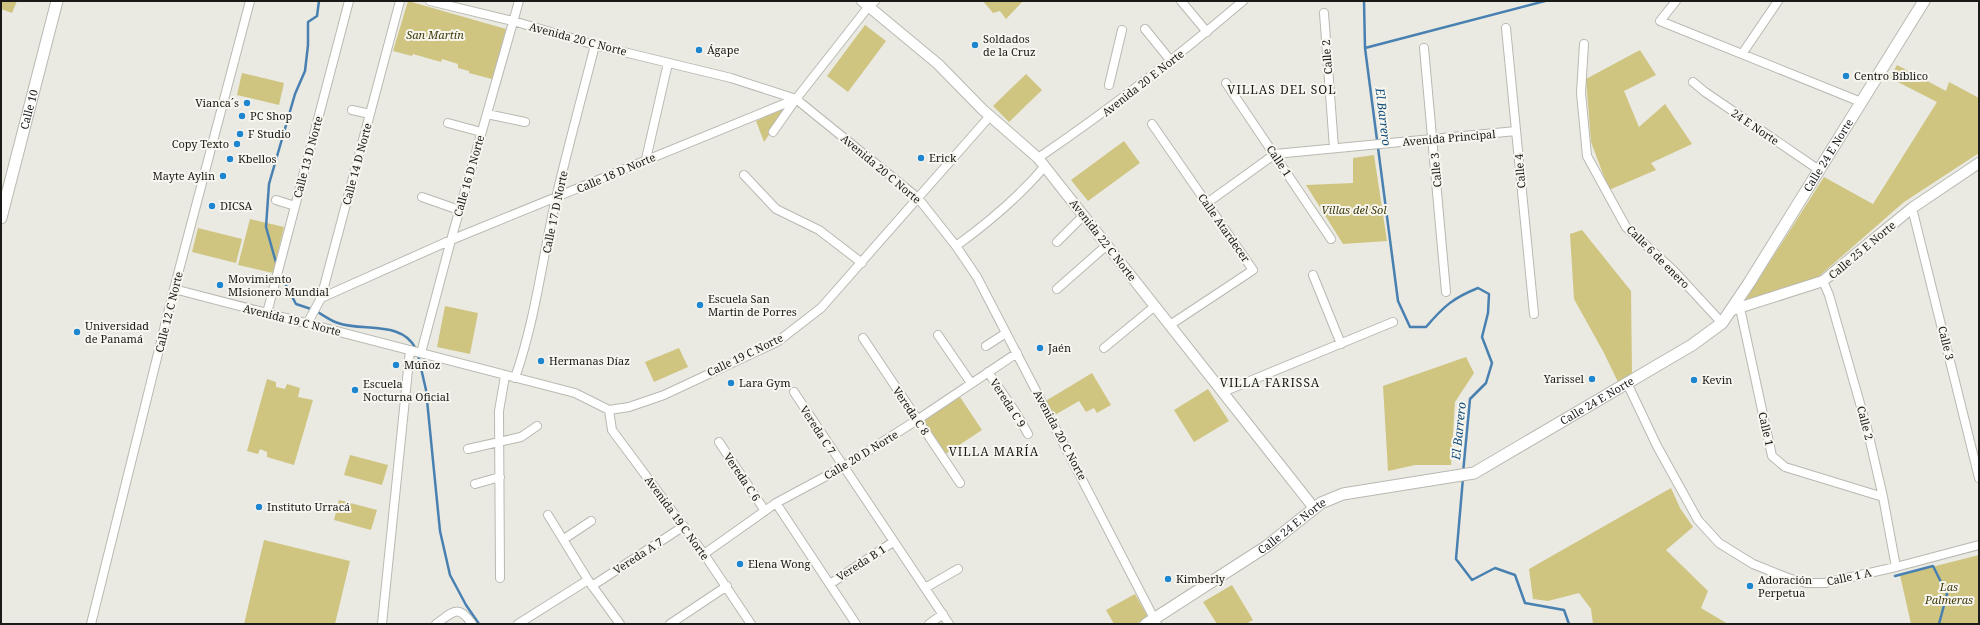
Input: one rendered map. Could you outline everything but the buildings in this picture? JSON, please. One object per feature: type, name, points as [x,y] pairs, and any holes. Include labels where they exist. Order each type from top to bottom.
[{"type":"main road","name":"Calle 10","points":[[1,218],[57,1]]},
{"type":"main road","name":"Calle 24 E Norte","points":[[1153,622],[1267,546],[1321,503],[1343,494],[1474,473],[1692,345],[1722,322],[1736,309],[1819,170],[1924,1]]},
{"type":"street","name":"Calle 12 C Norte","points":[[91,624],[174,289],[250,1]]},
{"type":"street","name":"Calle 13 D Norte","points":[[267,313],[349,1]]},
{"type":"street","name":"Calle 14 D Norte","points":[[308,324],[321,298],[400,1]]},
{"type":"street","name":"Avenida 20 C Norte","points":[[432,1],[513,21],[595,45],[731,78],[796,99],[918,198],[956,246],[977,277],[1153,622]]},
{"type":"street","name":"Calle 16 D Norte","points":[[421,352],[459,210],[519,1]]},
{"type":"street","points":[[1181,1],[1206,32]]},
{"type":"street","name":"Avenida 20 E Norte","points":[[956,246],[993,218],[1025,189],[1041,162],[1120,98],[1171,61],[1243,1]]},
{"type":"street","points":[[1676,1],[1660,21],[1861,102]]},
{"type":"street","points":[[1742,54],[1778,1]]},
{"type":"street","points":[[773,132],[796,99],[869,3]]},
{"type":"street","name":"Avenida 22 C Norte","points":[[869,3],[938,64],[990,116],[1041,162],[1314,508]]},
{"type":"street","name":"Calle 2","points":[[1324,13],[1334,148]]},
{"type":"street","name":"Calle 4","points":[[1506,28],[1534,314]]},
{"type":"street","points":[[1145,29],[1171,61]]},
{"type":"street","points":[[1109,85],[1122,30]]},
{"type":"street","name":"Calle 6 de enero","points":[[1584,44],[1581,93],[1587,156],[1626,227],[1673,270],[1722,322]]},
{"type":"street","name":"Calle 17 D Norte","points":[[515,378],[527,342],[537,299],[556,198],[595,45]]},
{"type":"street","name":"Calle 3","points":[[1424,48],[1446,292]]},
{"type":"street","points":[[646,159],[668,63]]},
{"type":"street","name":"24 E Norte","points":[[1693,82],[1705,92],[1819,170]]},
{"type":"street","name":"Calle 1","points":[[1226,83],[1331,239]]},
{"type":"street","name":"Calle 18 D Norte","points":[[321,298],[451,240],[556,198],[646,159],[796,99]]},
{"type":"street","points":[[352,110],[370,114]]},
{"type":"street","points":[[487,114],[525,122]]},
{"type":"street","name":"Calle 19 C Norte","points":[[609,410],[629,407],[664,395],[777,342],[821,308],[990,116]]},
{"type":"street","points":[[448,123],[481,132]]},
{"type":"street","name":"Calle Atardecer","points":[[1152,124],[1253,270],[1170,326]]},
{"type":"street","name":"Avenida Principal","points":[[1207,203],[1275,154],[1516,131]]},
{"type":"street","name":"Calle 25 E Norte","points":[[1736,309],[1823,281],[1912,208],[1979,163]]},
{"type":"street","points":[[744,175],[776,209],[819,230],[862,263]]},
{"type":"street","points":[[422,197],[459,210]]},
{"type":"street","points":[[276,200],[295,206]]},
{"type":"street","name":"Calle 3","points":[[1912,208],[1979,478]]},
{"type":"street","points":[[1057,242],[1084,215]]},
{"type":"street","points":[[1056,289],[1107,245]]},
{"type":"street","points":[[1313,275],[1341,344]]},
{"type":"street","name":"Calle 2","points":[[1823,281],[1829,295],[1867,428],[1883,497],[1896,567]]},
{"type":"street","name":"Avenida 19 C Norte","points":[[174,289],[421,352]]},
{"type":"street","points":[[1104,348],[1155,306]]},
{"type":"street","name":"Calle 1","points":[[1736,309],[1772,456],[1785,468],[1883,497]]},
{"type":"street","points":[[1223,392],[1393,322]]},
{"type":"street","points":[[986,346],[1006,333]]},
{"type":"street","points":[[938,335],[971,384]]},
{"type":"street","name":"Vereda C 8","points":[[863,338],[960,483]]},
{"type":"street","points":[[382,624],[410,350]]},
{"type":"street","points":[[421,352],[505,376],[575,393],[609,410]]},
{"type":"street","name":"Calle 20 D Norte","points":[[704,554],[776,503],[843,467],[917,420],[1017,353]]},
{"type":"street","name":"Vereda C 9","points":[[988,372],[1016,413],[1028,434]]},
{"type":"street","points":[[500,578],[499,411],[505,376]]},
{"type":"street","name":"Calle 1 A","points":[[1627,383],[1658,446],[1698,520],[1719,544],[1753,564],[1788,578],[1806,583],[1825,583],[1896,567],[1979,545]]},
{"type":"street","name":"Vereda C 7","points":[[794,392],[949,624]]},
{"type":"street","name":"Avenida 19 C Norte","points":[[609,410],[612,430],[727,586],[751,624]]},
{"type":"street","points":[[468,449],[522,436],[537,426]]},
{"type":"street","name":"Vereda C 6","points":[[719,442],[765,511]]},
{"type":"street","points":[[475,484],[500,477]]},
{"type":"street","points":[[776,503],[856,624]]},
{"type":"street","points":[[548,515],[590,583],[620,624]]},
{"type":"street","points":[[564,540],[591,521]]},
{"type":"street","name":"Vereda A 7","points":[[518,624],[590,583],[684,526]]},
{"type":"street","name":"Vereda B 1","points":[[830,584],[893,542]]},
{"type":"street","points":[[925,588],[958,569]]},
{"type":"street","points":[[670,624],[727,586]]},
{"type":"street","points":[[436,624],[456,612],[465,613],[472,624]]},
{"type":"street","points":[[929,624],[943,614]]},
{"type":"green space","points":[[1,1],[17,1],[12,13],[1,9]]},
{"type":"green space","name":"San Martín","points":[[408,1],[506,29],[492,79],[469,73],[469,71],[458,68],[458,64],[442,59],[441,62],[413,54],[412,56],[393,51]]},
{"type":"green space","points":[[983,1],[1023,1],[1006,19],[1000,11],[993,13]]},
{"type":"green space","points":[[865,25],[886,41],[848,92],[827,76]]},
{"type":"green space","points":[[1640,50],[1656,75],[1624,91],[1639,127],[1665,104],[1692,144],[1651,163],[1656,170],[1609,190],[1591,142],[1586,79]]},
{"type":"green space","points":[[1897,65],[1946,91],[1949,82],[1979,98],[1979,153],[1904,202],[1817,278],[1744,302],[1824,177],[1873,204],[1937,102],[1890,78]]},
{"type":"green space","points":[[242,73],[284,83],[279,105],[237,95]]},
{"type":"green space","points":[[1026,74],[1042,90],[1009,122],[993,106]]},
{"type":"green space","points":[[783,109],[785,111],[764,142],[756,121]]},
{"type":"green space","points":[[1124,141],[1140,163],[1088,201],[1071,180]]},
{"type":"green space","name":"Villas del Sol","points":[[1374,155],[1387,241],[1343,244],[1306,185],[1353,183],[1353,158]]},
{"type":"green space","points":[[250,219],[284,227],[273,273],[238,265]]},
{"type":"green space","points":[[198,228],[242,239],[236,263],[192,252]]},
{"type":"green space","points":[[1582,230],[1631,291],[1632,375],[1618,382],[1604,353],[1574,299],[1570,234]]},
{"type":"green space","points":[[445,306],[478,313],[470,354],[437,347]]},
{"type":"green space","points":[[679,348],[688,367],[654,382],[645,362]]},
{"type":"green space","points":[[1466,357],[1474,373],[1455,402],[1451,465],[1415,465],[1388,471],[1383,386]]},
{"type":"green space","points":[[1092,373],[1111,405],[1097,413],[1094,408],[1086,412],[1079,401],[1053,416],[1044,402]]},
{"type":"green space","points":[[267,379],[276,382],[276,387],[285,389],[287,384],[300,388],[298,397],[313,400],[294,465],[267,457],[267,452],[260,449],[258,454],[247,451]]},
{"type":"green space","points":[[1208,389],[1229,421],[1194,442],[1174,410]]},
{"type":"green space","points":[[960,397],[982,430],[944,455],[922,422]]},
{"type":"green space","points":[[350,455],[388,465],[382,485],[344,475]]},
{"type":"green space","points":[[1671,488],[1680,508],[1693,527],[1666,550],[1708,591],[1701,608],[1728,624],[1593,624],[1591,609],[1579,593],[1548,601],[1533,599],[1529,569]]},
{"type":"green space","points":[[339,500],[377,510],[371,530],[334,520]]},
{"type":"green space","points":[[264,540],[350,561],[335,624],[244,624]]},
{"type":"green space","name":"Las Palmeras","points":[[1979,555],[1979,624],[1911,624],[1900,575]]},
{"type":"green space","points":[[1232,585],[1253,620],[1246,624],[1217,624],[1203,602]]},
{"type":"green space","points":[[1135,594],[1148,617],[1136,624],[1114,624],[1106,610]]},
{"type":"waterway","points":[[277,266],[266,227],[269,184],[295,94],[305,71],[308,45],[308,22],[317,16],[319,1]]},
{"type":"waterway","name":"El Barrero","points":[[1364,1],[1365,48],[1398,301],[1410,327],[1426,327],[1449,303],[1462,295],[1478,288],[1489,294],[1488,313],[1482,337],[1492,363],[1486,383],[1470,399],[1463,473]]},
{"type":"waterway","points":[[1365,48],[1545,1]]},
{"type":"waterway","points":[[280,274],[296,304],[314,310]]},
{"type":"waterway","points":[[316,311],[338,323],[348,326],[392,330],[410,340],[416,349]]},
{"type":"waterway","points":[[418,355],[426,390],[440,531],[450,575],[466,605],[479,624]]},
{"type":"waterway","name":"El Barrero","points":[[1463,478],[1456,559],[1472,580],[1495,568],[1515,575],[1525,603],[1564,610],[1569,624]]},
{"type":"waterway","points":[[1895,576],[1933,566],[1947,594],[1939,624]]},
{"type":"place","name":"Soldados de la Cruz","points":[[975,45]]},
{"type":"place","name":"Ágape","points":[[699,50]]},
{"type":"place","name":"Centro Bíblico","points":[[1846,76]]},
{"type":"place","name":"Vianca´s","points":[[247,103]]},
{"type":"place","name":"PC Shop","points":[[242,116]]},
{"type":"place","name":"F Studio","points":[[240,134]]},
{"type":"place","name":"Copy Texto","points":[[237,144]]},
{"type":"place","name":"Erick","points":[[921,158]]},
{"type":"place","name":"Kbellos","points":[[230,159]]},
{"type":"place","name":"Mayte Aylin","points":[[223,176]]},
{"type":"place","name":"DICSA","points":[[212,206]]},
{"type":"place","name":"Movimiento MIsionero Mundial","points":[[220,285]]},
{"type":"place","name":"Escuela San Martin de Porres","points":[[700,305]]},
{"type":"place","name":"Universidad de Panamá","points":[[77,332]]},
{"type":"place","name":"Jaén","points":[[1040,348]]},
{"type":"place","name":"Hermanas Díaz","points":[[541,361]]},
{"type":"place","name":"Múñoz","points":[[396,365]]},
{"type":"place","name":"Yarissel","points":[[1592,379]]},
{"type":"place","name":"Kevin","points":[[1694,380]]},
{"type":"place","name":"Lara Gym","points":[[731,383]]},
{"type":"place","name":"Escuela Nocturna Oficial","points":[[355,390]]},
{"type":"place","name":"Instituto Urracá","points":[[259,507]]},
{"type":"place","name":"Elena Wong","points":[[740,564]]},
{"type":"place","name":"Kimberly","points":[[1168,579]]},
{"type":"place","name":"Adoración Perpetua","points":[[1750,586]]},
{"type":"district","name":"VILLAS DEL SOL","points":[[1282,90]]},
{"type":"district","name":"VILLA FARISSA","points":[[1270,383]]},
{"type":"district","name":"VILLA MARÍA","points":[[994,452]]}]
